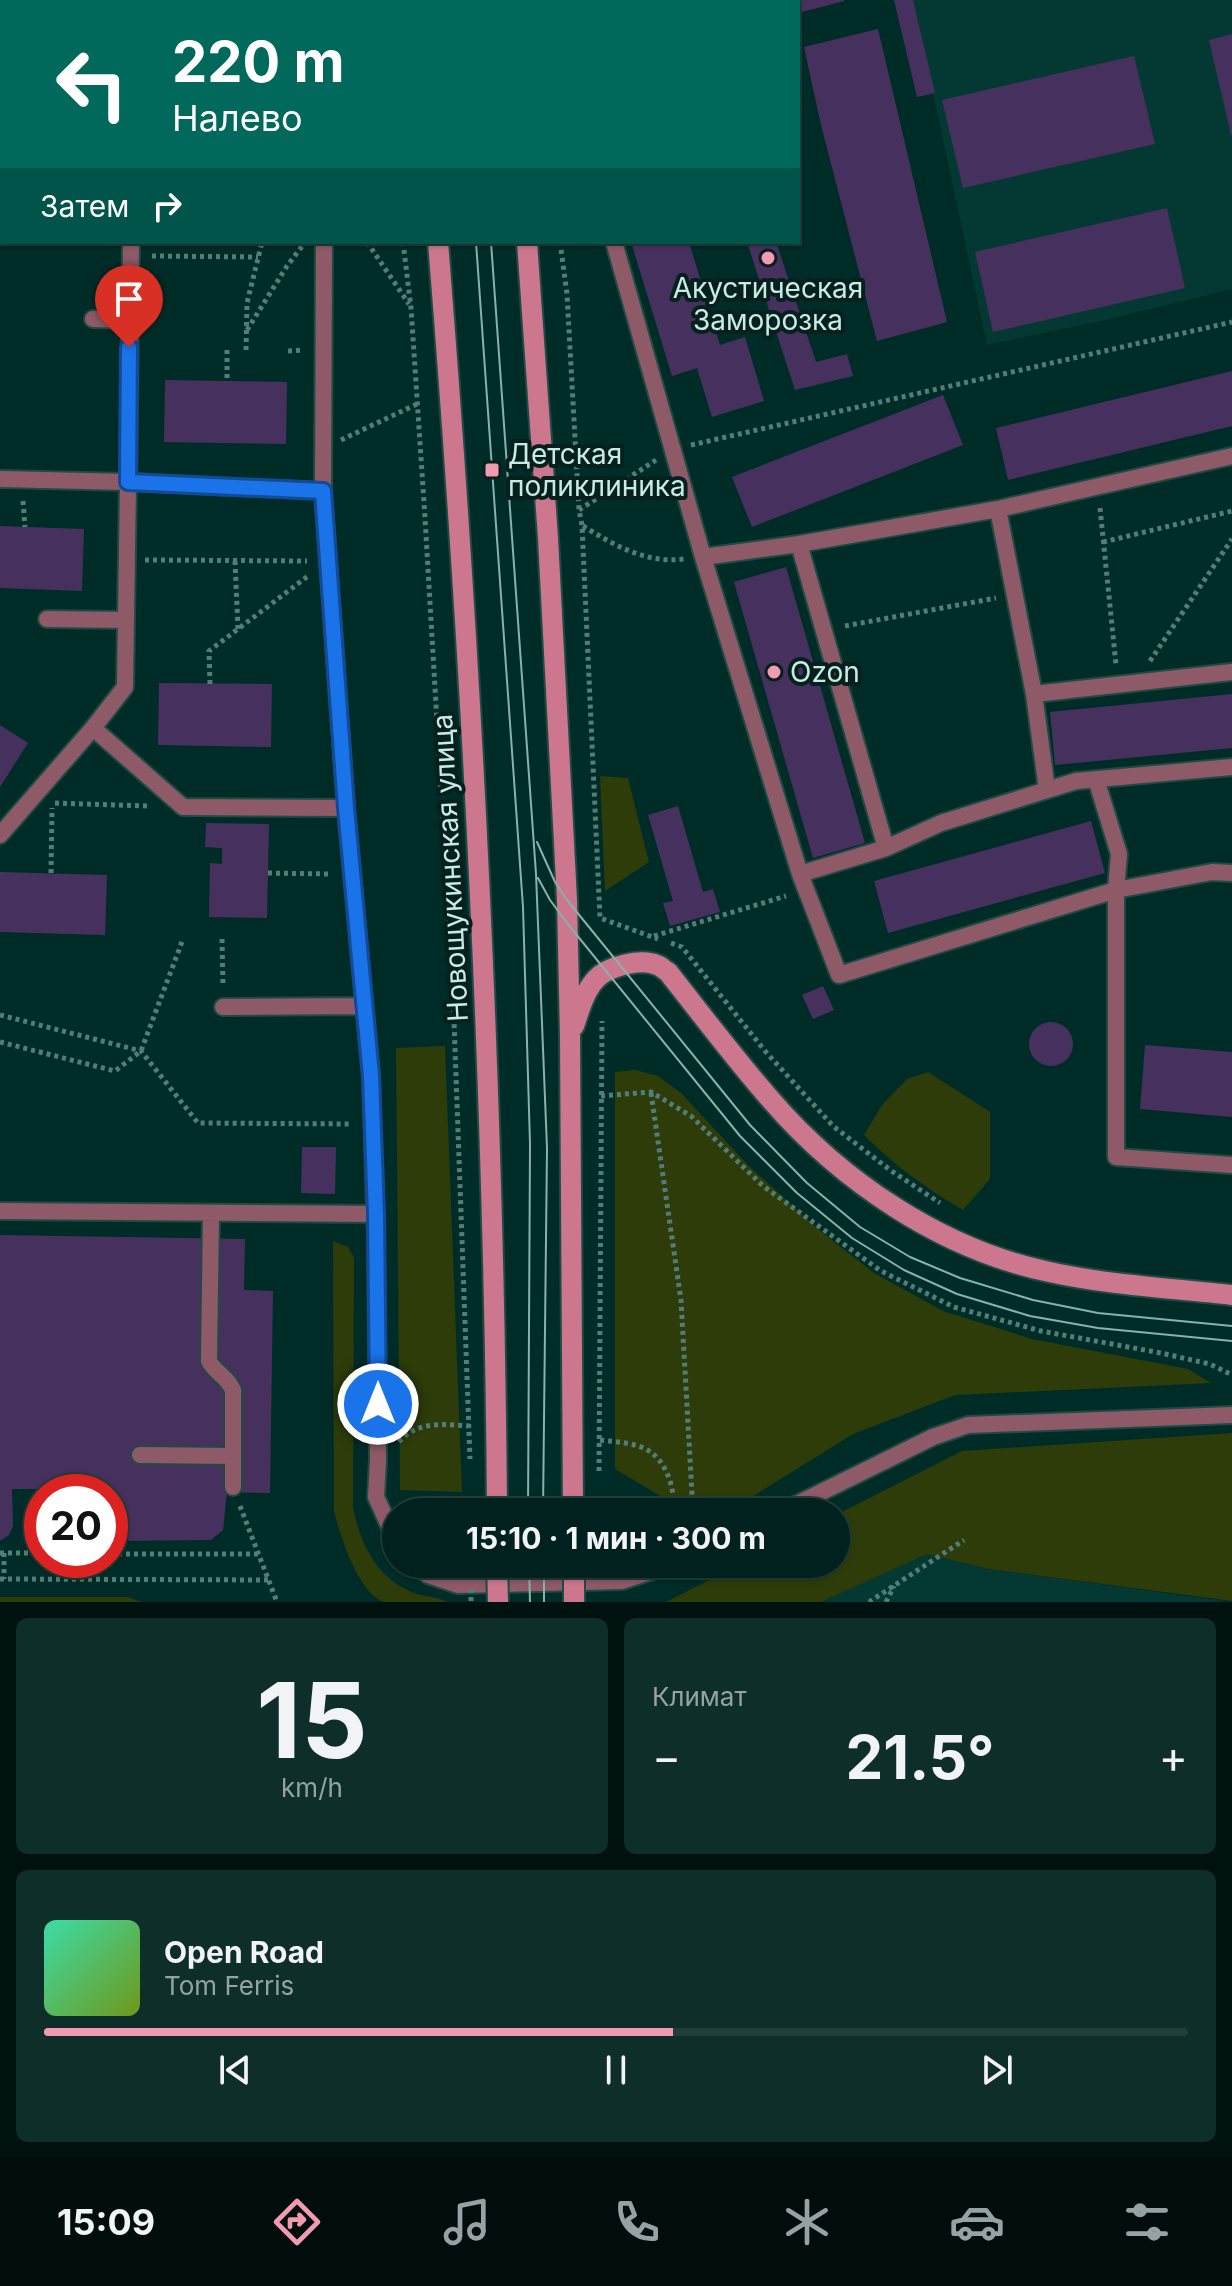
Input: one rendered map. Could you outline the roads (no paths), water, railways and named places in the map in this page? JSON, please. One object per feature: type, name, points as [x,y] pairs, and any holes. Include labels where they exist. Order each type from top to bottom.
[{"type":"main road","name":"Новощукинская улица","points":[[438,244],[457,476],[477,817],[491,1149],[497,1498]]},
{"type":"main road","points":[[527,244],[546,497],[567,900],[573,1498]]},
{"type":"main road","points":[[570,1037],[586,993],[599,975],[620,965],[656,964],[668,972],[772,1102],[790,1120],[845,1172],[908,1215],[979,1250],[1046,1272],[1232,1295]]},
{"type":"main road","points":[[497,1578],[498,1602]]},
{"type":"main road","points":[[574,1578],[574,1602]]},
{"type":"lane","points":[[324,244],[323,491],[346,808],[371,1076],[376,1214],[376,1497],[382,1510]]},
{"type":"lane","points":[[615,244],[703,557],[803,882],[839,975],[1116,890],[1212,872],[1232,873]]},
{"type":"lane","points":[[0,835],[125,687],[131,249]]},
{"type":"lane","points":[[93,319],[129,320]]},
{"type":"lane","points":[[703,557],[799,544],[998,509],[1232,456]]},
{"type":"lane","points":[[0,479],[323,491]]},
{"type":"lane","points":[[998,509],[1034,694],[1047,790]]},
{"type":"lane","points":[[799,544],[886,848]]},
{"type":"lane","points":[[47,619],[125,620]]},
{"type":"lane","points":[[1034,694],[1232,672]]},
{"type":"lane","points":[[93,728],[183,807],[346,808]]},
{"type":"lane","points":[[803,882],[941,823],[1076,781],[1232,767]]},
{"type":"lane","points":[[1096,779],[1119,854],[1116,890],[1116,1157],[1232,1165]]},
{"type":"lane","points":[[223,1007],[364,1006]]},
{"type":"lane","points":[[0,1211],[376,1214]]},
{"type":"lane","points":[[211,1213],[209,1361],[233,1390],[233,1487]]},
{"type":"lane","points":[[809,1498],[933,1437],[968,1425],[1232,1415]]},
{"type":"lane","points":[[140,1455],[233,1456]]},
{"type":"lane","points":[[437,1578],[458,1585],[622,1581],[631,1578]]},
{"type":"tram line","points":[[476,244],[523,907],[530,1144],[528,1498]]},
{"type":"tram line","points":[[491,244],[536,874],[547,1148],[543,1498]]},
{"type":"tram line","points":[[537,842],[567,900],[750,1125],[807,1183],[860,1227],[910,1257],[960,1278],[1033,1300],[1098,1313],[1232,1326]]},
{"type":"tram line","points":[[538,878],[567,923],[740,1136],[797,1193],[852,1238],[904,1270],[957,1294],[1030,1316],[1098,1328],[1232,1341]]},
{"type":"tram line","points":[[529,1578],[530,1602]]},
{"type":"tram line","points":[[544,1578],[544,1602]]},
{"type":"place","name":"Акустическая Заморозка","points":[[768,258]]},
{"type":"place","name":"Детская поликлиника","points":[[492,470]]},
{"type":"place","name":"Ozon","points":[[774,672]]}]
